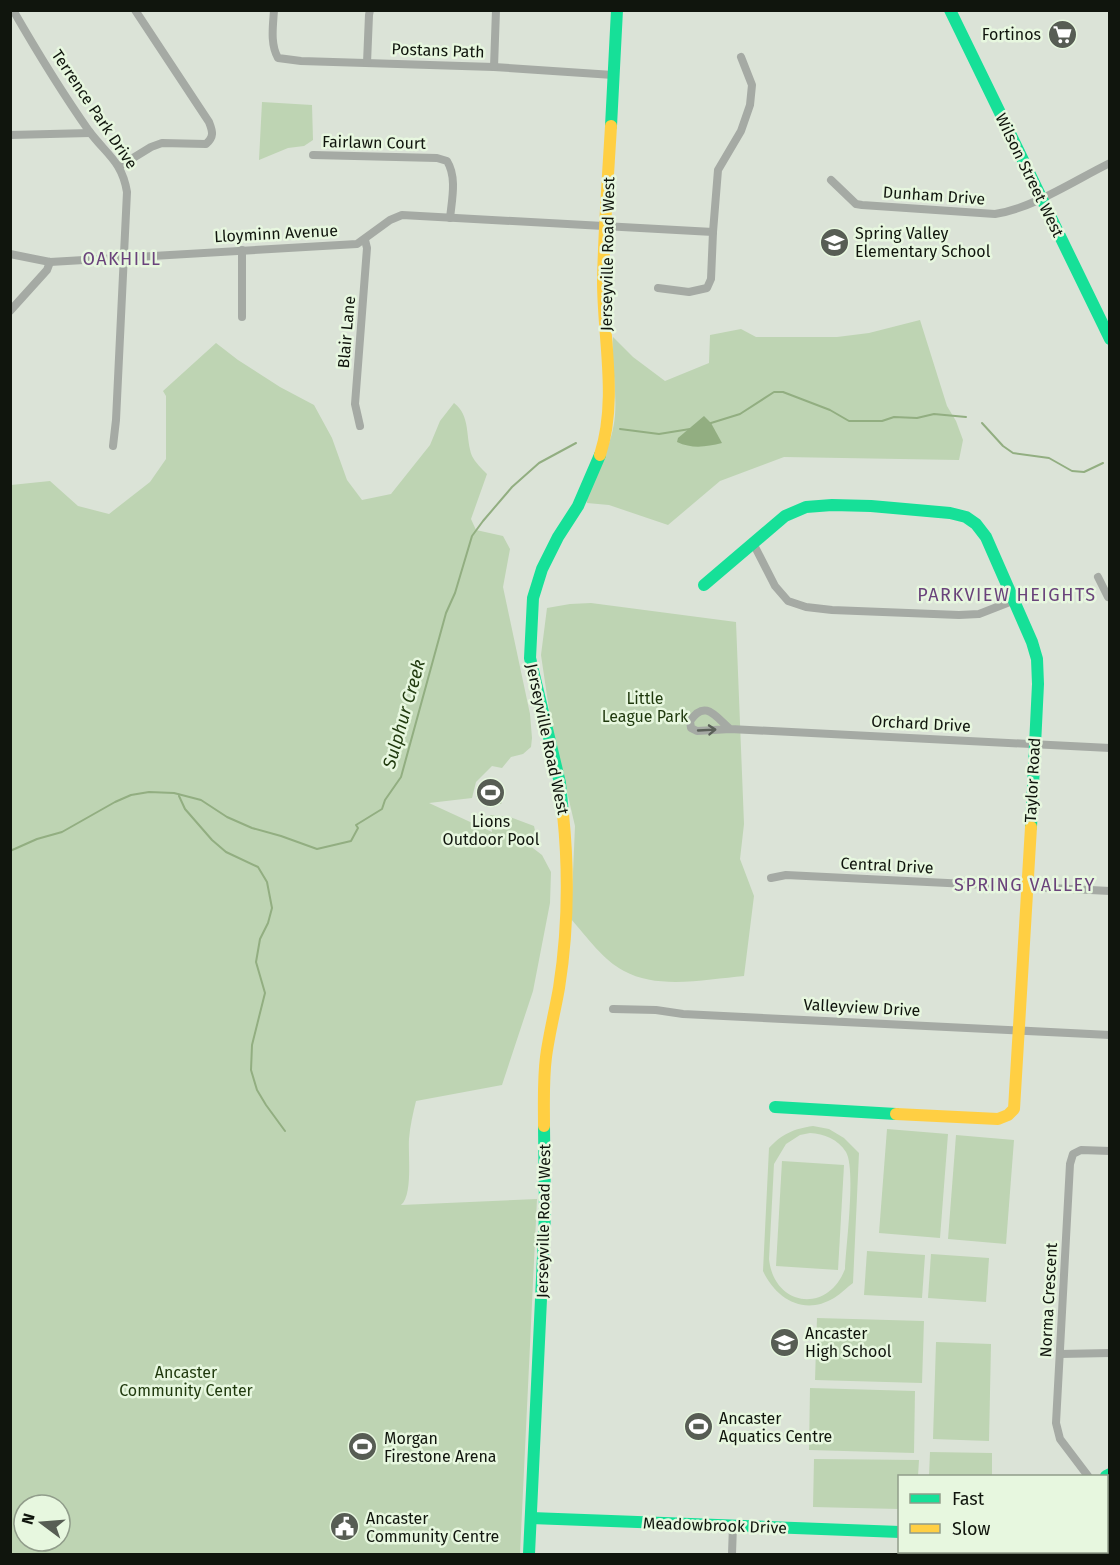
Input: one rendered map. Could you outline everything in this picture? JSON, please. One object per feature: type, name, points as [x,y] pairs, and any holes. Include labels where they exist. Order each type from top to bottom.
[{"type":"main road","name":"Jerseyville Road West","points":[[529,1554],[545,1214],[543,1088],[565,940],[568,858],[560,783],[530,658],[530,628],[533,598],[542,569],[558,537],[578,506],[601,452],[604,433],[608,393],[603,282],[616,10]]},
{"type":"main road","name":"Wilson Street West","points":[[950,10],[1110,339]]},
{"type":"main road","name":"Taylor Road","points":[[704,585],[785,516],[806,507],[871,506],[950,513],[976,524],[987,537],[1032,642],[1036,659],[1038,684],[1014,1109],[999,1119],[775,1107]]},
{"type":"main road","name":"Meadowbrook Drive","points":[[531,1518],[898,1532]]},
{"type":"street","points":[[120,166],[162,143],[206,144],[211,140],[213,133],[209,122],[135,10]]},
{"type":"street","name":"Postans Path","points":[[274,10],[273,43],[278,58],[494,67],[613,75]]},
{"type":"street","points":[[366,63],[370,10]]},
{"type":"street","points":[[494,67],[496,10]]},
{"type":"street","name":"Terrence Park Drive","points":[[13,17],[90,133],[120,166],[125,177],[128,192],[113,446]]},
{"type":"street","points":[[658,288],[690,292],[707,288],[711,279],[712,232],[718,170],[741,131],[750,105],[752,85],[741,57]]},
{"type":"street","points":[[10,135],[90,133]]},
{"type":"street","name":"Fairlawn Court","points":[[313,155],[437,158],[447,161],[452,169],[453,179],[450,218]]},
{"type":"street","name":"Dunham Drive","points":[[831,180],[856,204],[862,206],[995,214],[1007,212],[1041,197],[1110,163]]},
{"type":"street","name":"Lloyminn Avenue","points":[[10,254],[50,261],[318,248],[357,244],[390,220],[402,215],[712,232]]},
{"type":"street","name":"Blair Lane","points":[[360,426],[355,404],[367,248],[365,240]]},
{"type":"street","points":[[242,250],[242,317]]},
{"type":"street","points":[[10,311],[47,270],[50,261]]},
{"type":"street","points":[[753,543],[775,586],[788,601],[806,607],[959,615],[979,614],[1015,600]]},
{"type":"street","points":[[1098,577],[1109,598]]},
{"type":"street","name":"Orchard Drive","points":[[730,729],[1110,748]]},
{"type":"street","name":"Central Drive","points":[[771,878],[786,875],[1110,891]]},
{"type":"street","name":"Valleyview Drive","points":[[613,1009],[1110,1035]]},
{"type":"street","name":"Norma Crescent","points":[[1087,1475],[1057,1432],[1070,1164],[1073,1154],[1081,1150],[1110,1151]]},
{"type":"street","points":[[1060,1354],[1110,1353]]},
{"type":"street","points":[[732,1554],[733,1525]]},
{"type":"green space","points":[[262,102],[312,105],[313,140],[304,146],[288,148],[259,160]]},
{"type":"green space","points":[[920,320],[947,406],[963,440],[959,460],[784,457],[720,481],[668,525],[609,505],[587,503],[586,498],[604,458],[614,426],[613,337],[633,357],[665,381],[709,363],[710,335],[741,329],[756,337],[837,337],[869,333]]},
{"type":"green space","name":"Ancaster Community Center","points":[[216,343],[280,387],[314,405],[332,438],[347,480],[362,500],[391,494],[430,445],[440,421],[454,403],[463,414],[472,456],[487,474],[471,519],[476,530],[503,536],[510,549],[503,587],[530,714],[531,747],[523,754],[511,757],[502,768],[492,766],[476,782],[472,798],[429,803],[492,832],[490,815],[510,817],[534,826],[537,840],[531,845],[520,842],[529,845],[542,855],[551,872],[550,903],[533,991],[502,1085],[416,1101],[409,1139],[409,1184],[405,1200],[401,1205],[537,1199],[520,1554],[11,1554],[11,485],[50,481],[78,506],[109,514],[150,482],[166,459],[166,396],[163,391]]},
{"type":"green space","name":"Little League Park","points":[[591,603],[736,622],[744,824],[740,859],[754,896],[744,976],[683,982],[637,977],[609,961],[571,919],[575,826],[551,723],[541,655],[547,608]]},
{"type":"green space","points":[[813,1126],[829,1129],[844,1138],[859,1153],[853,1283],[834,1298],[823,1303],[802,1305],[783,1297],[775,1290],[763,1271],[769,1148],[783,1136]],"holes":[[[810,1133],[825,1136],[843,1147],[849,1161],[850,1190],[845,1269],[837,1283],[827,1293],[815,1298],[802,1299],[791,1295],[781,1287],[773,1275],[769,1259],[774,1164],[786,1144],[800,1135]]]},
{"type":"green space","points":[[887,1129],[948,1134],[940,1238],[879,1233]]},
{"type":"green space","points":[[956,1135],[1014,1140],[1006,1244],[948,1239]]},
{"type":"green space","points":[[782,1161],[844,1165],[838,1270],[776,1266]]},
{"type":"green space","points":[[867,1251],[925,1255],[922,1298],[864,1295]]},
{"type":"green space","points":[[931,1254],[989,1258],[986,1302],[928,1298]]},
{"type":"green space","points":[[817,1318],[924,1321],[922,1383],[815,1380]]},
{"type":"green space","points":[[936,1342],[991,1344],[989,1441],[933,1439]]},
{"type":"green space","points":[[810,1388],[915,1391],[914,1453],[809,1450]]},
{"type":"green space","points":[[930,1452],[992,1453],[992,1475],[929,1475]]},
{"type":"green space","points":[[814,1459],[919,1460],[918,1475],[898,1475],[898,1509],[813,1507]]},
{"type":"shaded area","points":[[704,416],[711,423],[722,443],[699,447],[677,442],[678,438]]},
{"type":"shaded area","name":"Lions Outdoor Pool","points":[[480,783],[505,789],[501,804],[476,797]]},
{"type":"shaded area","name":"Ancaster Aquatics Centre","points":[[687,1417],[711,1419],[709,1436],[686,1435]]},
{"type":"waterway","points":[[711,423],[740,414],[774,392],[783,392],[830,410],[849,421],[882,421],[894,417],[917,418],[934,414],[966,417]]},
{"type":"waterway","points":[[982,423],[1003,446],[1013,453],[1049,458],[1072,471],[1084,472],[1103,463]]},
{"type":"waterway","name":"Sulphur Creek","points":[[620,429],[659,434],[690,429]]},
{"type":"waterway","name":"Sulphur Creek","points":[[10,851],[37,839],[62,832],[131,795],[149,792],[174,793],[201,800],[227,817],[252,828],[317,849],[351,841],[358,828],[356,825],[382,809],[385,800],[401,777],[446,613],[455,593],[472,536],[512,487],[539,463],[576,443]]},
{"type":"waterway","points":[[179,796],[185,809],[212,840],[226,852],[258,867],[267,882],[272,908],[260,939],[256,962],[265,993],[252,1045],[251,1070],[257,1090],[285,1131]]},
{"type":"traffic: fast","points":[[611,126],[617,10]]},
{"type":"traffic: fast","points":[[950,10],[1110,339]]},
{"type":"traffic: fast","points":[[563,814],[560,783],[530,658],[533,598],[542,569],[558,537],[578,506],[600,455]]},
{"type":"traffic: fast","points":[[704,585],[785,516],[806,507],[871,506],[950,513],[966,517],[976,524],[986,537],[1032,642],[1037,659],[1038,684],[1031,827]]},
{"type":"traffic: fast","points":[[775,1107],[896,1114]]},
{"type":"traffic: fast","points":[[529,1554],[545,1214],[544,1126]]},
{"type":"traffic: fast","points":[[531,1518],[898,1532]]},
{"type":"traffic: slow","points":[[600,455],[608,413],[609,391],[603,281],[611,126]]},
{"type":"traffic: slow","points":[[544,1126],[545,1066],[559,988],[566,923],[567,880],[563,814]]},
{"type":"traffic: slow","points":[[896,1114],[998,1119],[1008,1115],[1014,1109],[1031,827]]},
{"type":"place","name":"Fortinos","points":[[1062,34]]},
{"type":"place","name":"Spring Valley Elementary School","points":[[834,242]]},
{"type":"place","name":"Lions Outdoor Pool","points":[[491,793]]},
{"type":"place","name":"Ancaster High School","points":[[784,1342]]},
{"type":"place","name":"Ancaster Aquatics Centre","points":[[698,1427]]},
{"type":"place","name":"Morgan Firestone Arena","points":[[363,1447]]},
{"type":"place","name":"Ancaster Community Centre","points":[[345,1527]]},
{"type":"district","name":"OAKHILL","points":[[122,259]]},
{"type":"district","name":"PARKVIEW HEIGHTS","points":[[1007,595]]},
{"type":"district","name":"SPRING VALLEY","points":[[1025,885]]}]
